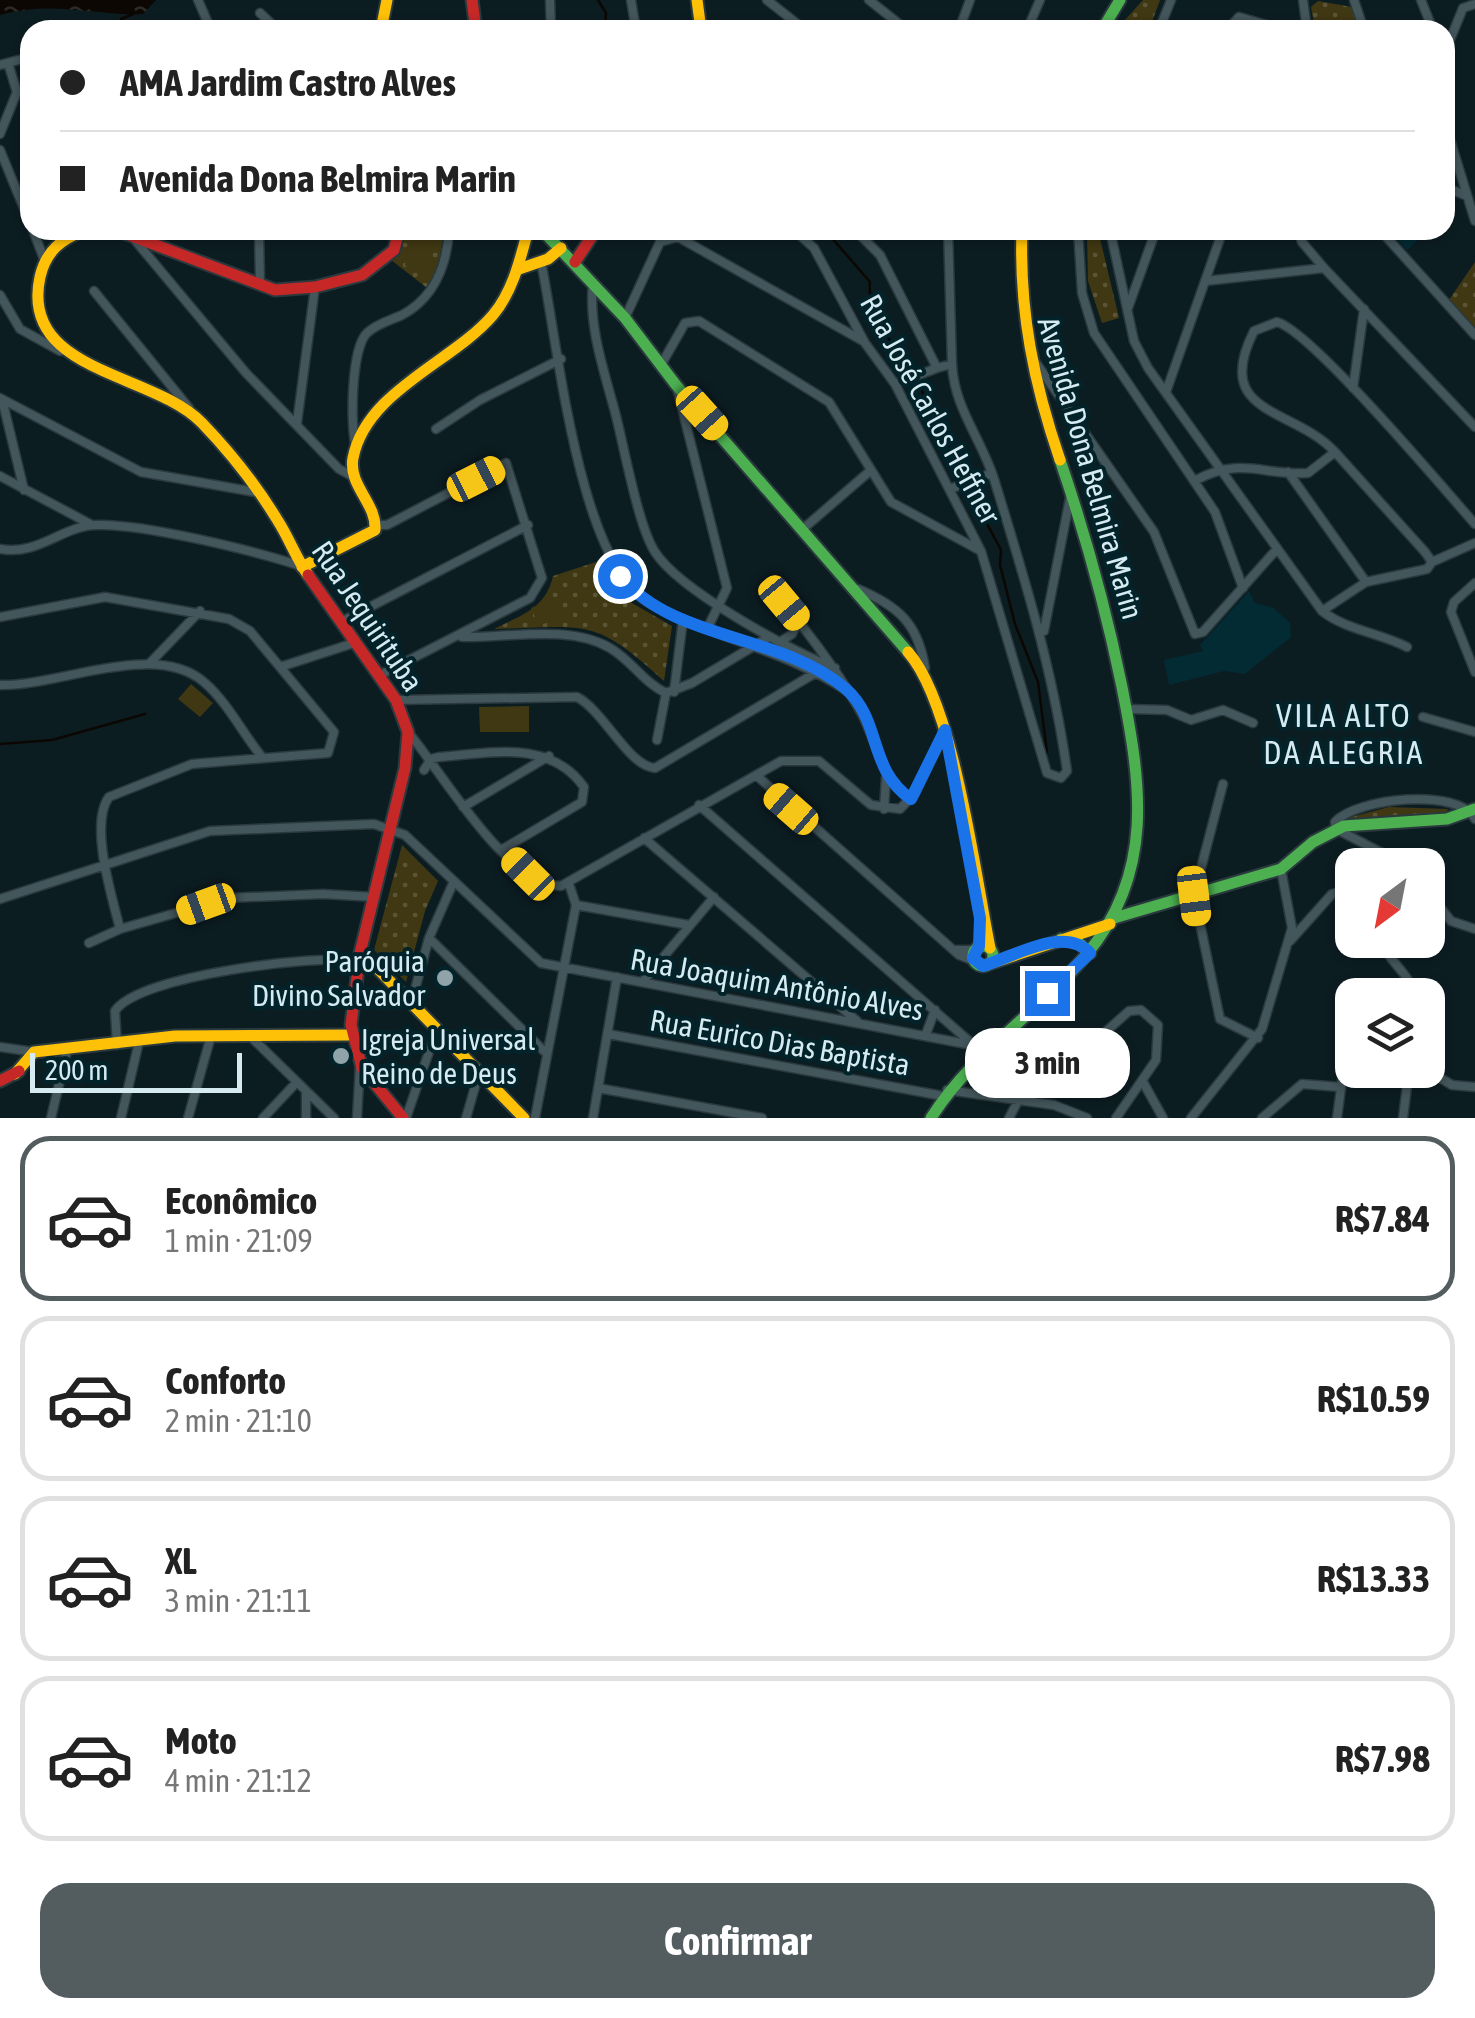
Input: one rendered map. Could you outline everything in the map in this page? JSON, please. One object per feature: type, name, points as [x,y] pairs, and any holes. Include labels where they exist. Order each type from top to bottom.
[{"type":"main road","points":[[62,240],[44,258],[37,281],[38,310],[51,338],[65,353]]},
{"type":"main road","points":[[144,240],[260,286],[315,287],[376,268],[394,250],[397,240]]},
{"type":"main road","points":[[302,567],[370,535],[377,525],[352,476],[356,448],[394,394],[493,316],[519,269],[526,240]]},
{"type":"main road","points":[[553,240],[625,318],[676,384],[926,672],[945,730],[980,918],[983,954],[1015,956],[1112,920],[1281,868],[1336,829],[1360,822],[1447,819],[1474,813]]},
{"type":"main road","points":[[576,262],[590,240]]},
{"type":"main road","name":"Avenida Dona Belmira Marin","points":[[931,1118],[945,1093],[982,1047],[1090,953],[1112,920],[1133,870],[1144,807],[1104,593],[1026,348],[1020,291],[1021,240]]},
{"type":"main road","points":[[519,269],[541,262],[562,248]]},
{"type":"main road","name":"Rua Jequirituba","points":[[65,353],[130,380],[195,416],[277,519],[302,567],[396,700],[408,732],[405,768],[360,960],[350,1035],[360,1064],[405,1118]]},
{"type":"main road","points":[[1061,939],[1079,943],[1090,953]]},
{"type":"main road","points":[[360,960],[373,964],[523,1118]]},
{"type":"main road","points":[[330,1034],[354,1048]]},
{"type":"main road","points":[[15,1074],[34,1052],[211,1035],[350,1035]]},
{"type":"main road","points":[[0,1081],[60,1051]]},
{"type":"street","points":[[767,0],[792,20]]},
{"type":"street","points":[[869,0],[894,20]]},
{"type":"street","points":[[1455,29],[1464,8],[1475,4]]},
{"type":"street","points":[[260,14],[267,20]]},
{"type":"street","points":[[0,134],[17,92],[4,64]]},
{"type":"street","points":[[0,150],[20,197]]},
{"type":"street","points":[[1455,156],[1475,221]]},
{"type":"street","points":[[1455,191],[1467,196]]},
{"type":"street","points":[[36,240],[44,258]]},
{"type":"street","points":[[135,240],[246,373],[339,469],[352,476]]},
{"type":"street","points":[[259,240],[260,286]]},
{"type":"street","points":[[356,448],[353,423],[360,342],[369,330],[405,313],[430,290],[445,262],[448,240]]},
{"type":"street","points":[[625,318],[652,254],[660,242],[667,240]]},
{"type":"street","points":[[683,240],[866,342]]},
{"type":"street","name":"Rua José Carlos Heffner","points":[[805,240],[814,248],[894,384],[981,551],[1047,773],[1057,779],[1067,771],[1044,636]]},
{"type":"street","points":[[865,240],[880,255],[938,368]]},
{"type":"street","points":[[948,240],[952,364],[959,405],[992,473],[1044,636]]},
{"type":"street","points":[[1079,240],[1082,294],[1094,333],[1215,512],[1242,588]]},
{"type":"street","points":[[1112,240],[1139,353],[1322,611],[1337,621],[1377,632],[1407,648]]},
{"type":"street","points":[[1128,308],[1152,240]]},
{"type":"street","points":[[1166,392],[1220,240]]},
{"type":"street","points":[[1301,240],[1475,427]]},
{"type":"street","points":[[1389,240],[1475,335]]},
{"type":"street","points":[[541,262],[567,407],[609,559],[636,594],[683,620],[758,645],[847,690]]},
{"type":"street","points":[[1205,281],[1324,268]]},
{"type":"street","points":[[593,284],[594,322],[648,537],[682,582],[778,643],[835,668]]},
{"type":"street","points":[[297,423],[315,287]]},
{"type":"street","points":[[94,291],[195,416]]},
{"type":"street","points":[[0,295],[3,310],[20,329],[65,353]]},
{"type":"street","points":[[1353,388],[1364,309]]},
{"type":"street","points":[[661,365],[685,323],[699,320],[829,402],[870,471],[898,508],[981,551]]},
{"type":"street","points":[[1432,562],[1318,435],[1267,412],[1248,395],[1242,367],[1254,332],[1269,323],[1284,324],[1353,388],[1475,524]]},
{"type":"street","points":[[1026,348],[1154,532],[1192,632],[1203,632],[1277,548]]},
{"type":"street","points":[[436,428],[480,400],[561,359]]},
{"type":"street","points":[[894,384],[952,364]]},
{"type":"street","points":[[676,384],[727,588],[708,627]]},
{"type":"street","points":[[1,399],[24,490]]},
{"type":"street","points":[[1,399],[136,471],[255,492]]},
{"type":"street","points":[[1196,480],[1220,467],[1308,472],[1335,452]]},
{"type":"street","points":[[377,525],[387,525],[506,464],[542,578],[536,592],[380,676]]},
{"type":"street","points":[[804,528],[870,471]]},
{"type":"street","points":[[1288,472],[1366,582]]},
{"type":"street","points":[[950,489],[992,473]]},
{"type":"street","points":[[0,476],[92,524],[226,548],[302,567]]},
{"type":"street","points":[[1044,636],[1071,494]]},
{"type":"street","points":[[0,550],[34,549],[92,524]]},
{"type":"street","points":[[339,623],[528,526]]},
{"type":"street","points":[[1322,611],[1366,582],[1419,573],[1432,562],[1475,544]]},
{"type":"street","points":[[1475,582],[1454,602],[1451,612],[1475,672]]},
{"type":"street","points":[[770,586],[835,668],[870,728],[886,778],[884,809]]},
{"type":"street","points":[[853,588],[888,603],[909,620],[926,672]]},
{"type":"street","points":[[0,616],[104,597],[200,611],[250,630],[330,726],[334,744],[328,753],[192,764],[114,794],[102,811],[105,864],[120,929]]},
{"type":"street","points":[[150,664],[200,611]]},
{"type":"street","points":[[657,740],[683,620]]},
{"type":"street","points":[[778,643],[789,637],[799,620]]},
{"type":"street","points":[[458,637],[566,636],[594,640],[622,655],[670,692]]},
{"type":"street","points":[[670,692],[769,637]]},
{"type":"street","points":[[280,666],[354,644]]},
{"type":"street","points":[[0,685],[33,686],[109,667],[150,664],[205,683],[262,757]]},
{"type":"street","points":[[396,700],[576,697],[590,705],[639,762],[656,768],[818,672]]},
{"type":"street","points":[[1128,710],[1166,710],[1191,720],[1222,710],[1253,723]]},
{"type":"street","points":[[1423,718],[1475,732]]},
{"type":"street","points":[[408,732],[463,806],[503,849],[536,880],[554,886],[569,884],[699,805],[781,761],[815,760],[866,802],[884,809],[900,809],[911,799],[945,730]]},
{"type":"street","points":[[431,759],[488,753],[549,756],[572,771],[584,787],[584,800],[503,849]]},
{"type":"street","points":[[463,806],[549,756]]},
{"type":"street","points":[[424,770],[431,759]]},
{"type":"street","points":[[405,768],[438,772]]},
{"type":"street","points":[[756,775],[956,950],[983,954]]},
{"type":"street","points":[[886,778],[911,799]]},
{"type":"street","points":[[1223,784],[1194,896],[1219,1016],[1228,1026],[1258,1038]]},
{"type":"street","points":[[1372,848],[1336,829],[1334,822],[1342,814],[1370,804],[1444,801],[1474,813]]},
{"type":"street","points":[[699,805],[969,1041]]},
{"type":"street","points":[[0,898],[225,829],[362,823],[405,835],[529,956],[563,970]]},
{"type":"street","points":[[644,838],[857,1022]]},
{"type":"street","points":[[1190,1118],[1258,1038],[1289,942],[1292,914],[1281,868]]},
{"type":"street","points":[[411,1004],[429,938],[454,881]]},
{"type":"street","points":[[534,1118],[576,905],[569,884]]},
{"type":"street","points":[[1289,942],[1335,893]]},
{"type":"street","points":[[89,943],[120,929],[228,898],[324,894],[374,897]]},
{"type":"street","points":[[644,980],[714,897]]},
{"type":"street","points":[[576,905],[689,925]]},
{"type":"street","points":[[1445,912],[1452,920],[1475,929]]},
{"type":"street","points":[[429,938],[546,1054]]},
{"type":"street","points":[[1388,958],[1407,978]]},
{"type":"street","points":[[118,1044],[115,1011],[139,996],[253,964],[360,960]]},
{"type":"street","name":"Rua Joaquim Antônio Alves","points":[[563,970],[644,980],[969,1041],[982,1047]]},
{"type":"street","points":[[592,1118],[617,977]]},
{"type":"street","points":[[823,1015],[829,998]]},
{"type":"street","points":[[926,1034],[935,1010]]},
{"type":"street","points":[[1028,1101],[1132,1010],[1152,1015],[1159,1029],[1158,1054],[1116,1118]]},
{"type":"street","points":[[405,1118],[437,1030]]},
{"type":"street","points":[[248,1034],[334,1118]]},
{"type":"street","name":"Rua Eurico Dias Baptista","points":[[608,1034],[945,1093],[1028,1101]]},
{"type":"street","points":[[188,1118],[211,1035]]},
{"type":"street","points":[[121,1118],[139,1042]]},
{"type":"street","points":[[0,1048],[34,1052]]},
{"type":"street","points":[[50,1118],[60,1051]]},
{"type":"street","points":[[358,1118],[360,1064]]},
{"type":"street","points":[[466,1118],[480,1072]]},
{"type":"street","points":[[1445,1081],[1475,1086]]},
{"type":"street","points":[[1142,1082],[1163,1118]]},
{"type":"street","points":[[263,1118],[295,1084]]},
{"type":"street","points":[[1262,1118],[1302,1084],[1335,1087]]},
{"type":"street","points":[[598,1088],[762,1118]]},
{"type":"street","points":[[1337,1118],[1340,1088]]},
{"type":"street","points":[[1403,1118],[1407,1088]]},
{"type":"street","points":[[306,1094],[306,1118]]},
{"type":"street","points":[[1028,1101],[1087,1118]]},
{"type":"street","points":[[1010,1118],[1018,1102]]},
{"type":"shaded area","points":[[1143,0],[1160,0],[1153,20],[1125,20]]},
{"type":"shaded area","points":[[1318,1],[1352,7],[1357,20],[1313,20],[1311,7]]},
{"type":"shaded area","points":[[403,240],[442,240],[439,263],[427,288],[391,260]]},
{"type":"shaded area","points":[[409,240],[433,240],[427,270],[405,266]]},
{"type":"shaded area","points":[[1087,240],[1100,240],[1119,318],[1102,323],[1088,281]]},
{"type":"shaded area","points":[[1398,240],[1418,240],[1407,250]]},
{"type":"shaded area","points":[[1475,262],[1475,328],[1449,300]]},
{"type":"shaded area","points":[[599,561],[630,602],[672,626],[664,681],[604,635],[570,627],[494,629],[539,603],[553,576]]},
{"type":"shaded area","points":[[1249,591],[1255,603],[1274,608],[1290,623],[1291,637],[1245,674],[1224,671],[1169,685],[1164,660],[1203,651],[1200,645]]},
{"type":"shaded area","points":[[559,596],[566,614],[539,626],[531,608]]},
{"type":"shaded area","points":[[191,684],[213,703],[200,717],[178,699]]},
{"type":"shaded area","points":[[529,706],[529,732],[480,732],[479,707]]},
{"type":"shaded area","points":[[1389,807],[1448,809],[1445,815],[1344,819]]},
{"type":"shaded area","points":[[402,845],[438,881],[425,911],[406,982],[374,950]]},
{"type":"water","points":[[0,0],[156,0],[143,14],[39,9],[0,15]]},
{"type":"waterway","points":[[598,0],[606,20]]},
{"type":"waterway","points":[[122,20],[133,14]]},
{"type":"waterway","points":[[834,240],[870,282],[877,318],[912,373]]},
{"type":"waterway","points":[[916,379],[965,480]]},
{"type":"waterway","points":[[967,486],[1001,550],[1000,565],[1015,624],[1038,682],[1047,752]]},
{"type":"waterway","points":[[0,744],[52,740],[145,714]]},
{"type":"traffic: fast","points":[[1108,20],[1120,0]]},
{"type":"traffic: fast","points":[[551,240],[625,318],[676,385],[908,652]]},
{"type":"traffic: fast","points":[[931,1118],[966,1073],[1087,954],[1109,923],[1133,859],[1137,792],[1129,723],[1102,601],[1060,460]]},
{"type":"traffic: fast","points":[[1114,918],[1281,869],[1313,842],[1344,826],[1447,819],[1475,809]]},
{"type":"traffic: fast","points":[[1061,939],[1079,943],[1090,953]]},
{"type":"traffic: fast","points":[[983,946],[993,956],[983,966],[973,956],[983,946]]},
{"type":"traffic: slow","points":[[383,20],[387,0]]},
{"type":"traffic: slow","points":[[697,0],[700,20]]},
{"type":"traffic: slow","points":[[65,240],[46,260],[40,277],[39,309],[50,333],[69,352],[180,406],[202,423],[261,496],[308,575]]},
{"type":"traffic: slow","points":[[302,567],[375,530],[372,511],[353,468],[361,435],[392,396],[493,315],[511,285],[525,240]]},
{"type":"traffic: slow","points":[[1022,240],[1030,347],[1060,460]]},
{"type":"traffic: slow","points":[[519,269],[548,259],[561,248]]},
{"type":"traffic: slow","points":[[908,652],[924,677],[950,749],[990,948]]},
{"type":"traffic: slow","points":[[989,964],[1110,924]]},
{"type":"traffic: slow","points":[[360,960],[373,964],[524,1118]]},
{"type":"traffic: slow","points":[[15,1074],[34,1052],[175,1036],[350,1035]]},
{"type":"traffic: jam","points":[[472,0],[475,20]]},
{"type":"traffic: jam","points":[[142,240],[275,290],[315,287],[362,275],[394,250],[396,240]]},
{"type":"traffic: jam","points":[[575,262],[589,240]]},
{"type":"traffic: jam","points":[[308,575],[396,700],[408,732],[405,768],[360,953],[351,1025],[362,1068],[403,1118]]},
{"type":"traffic: jam","points":[[0,1081],[19,1071]]},
{"type":"place","name":"Paróquia Divino Salvador","points":[[445,978]]},
{"type":"place","name":"Igreja Universal Reino de Deus","points":[[341,1056]]},
{"type":"district","name":"VILA ALTO DA ALEGRIA","points":[[1344,734]]},
{"type":"route","points":[[620,576],[653,605],[683,620],[797,661],[847,690],[870,728],[886,778],[911,799],[945,730],[980,918],[979,946],[973,958],[983,966],[998,963],[1061,939],[1084,946],[1090,953],[1047,993]]}]
